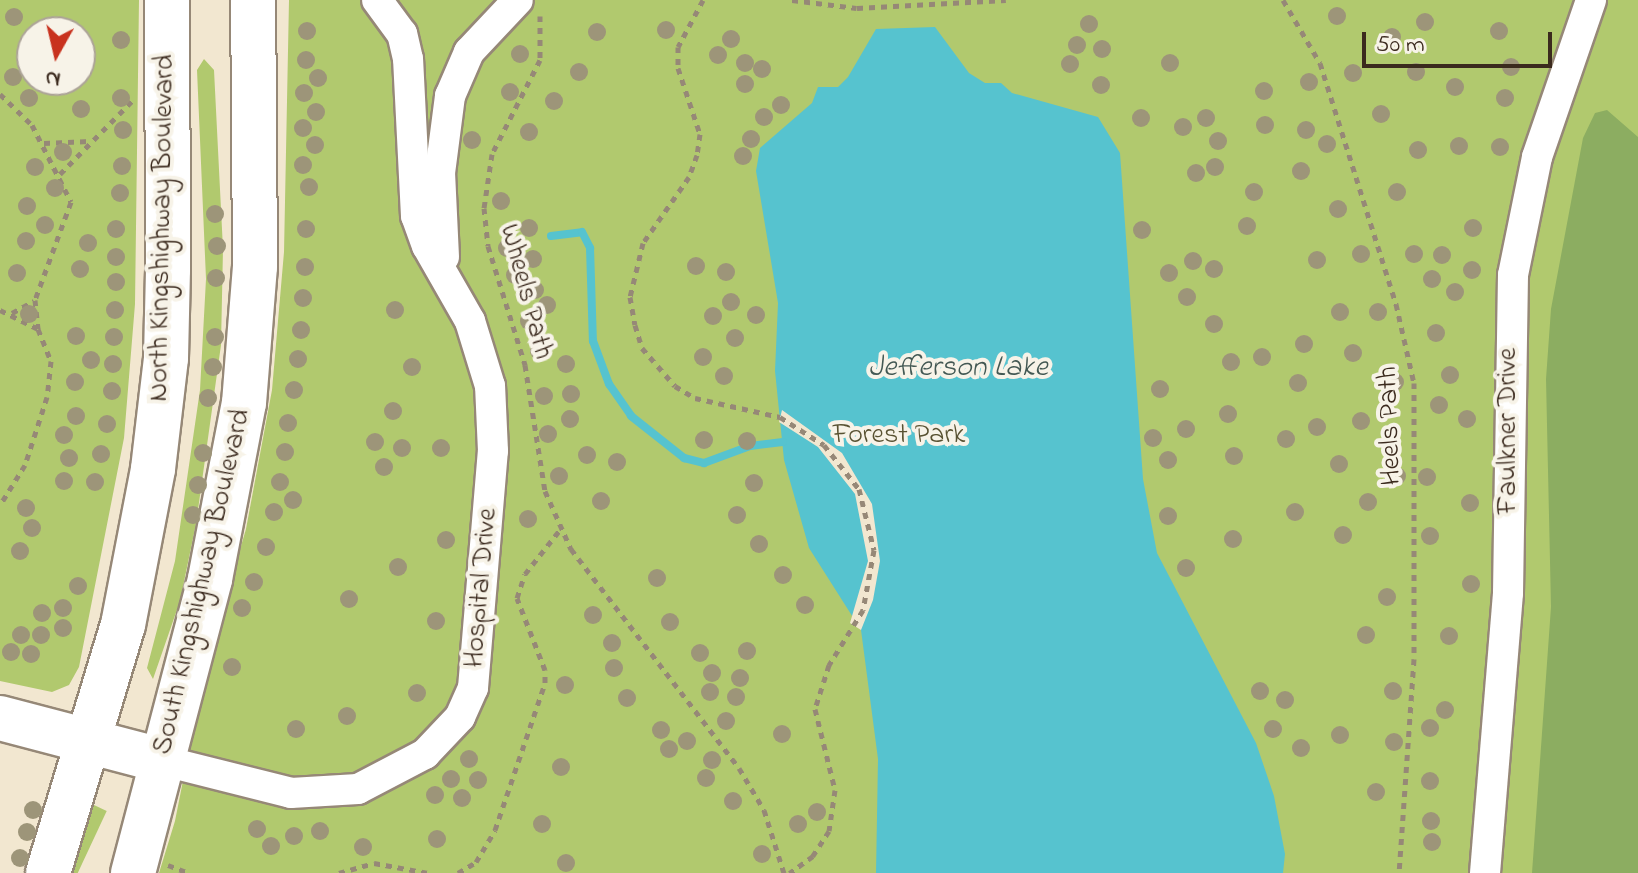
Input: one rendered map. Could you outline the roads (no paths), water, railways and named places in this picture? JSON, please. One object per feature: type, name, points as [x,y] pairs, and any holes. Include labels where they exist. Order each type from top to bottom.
[{"type":"main road","name":"North Kingshighway Boulevard","points":[[48,873],[88,741],[140,547],[166,358],[167,0]]},
{"type":"main road","name":"South Kingshighway Boulevard","points":[[150,869],[164,761],[210,579],[244,403],[255,267],[253,0]]},
{"type":"main road","points":[[0,718],[164,761]]},
{"type":"street","name":"Hospital Drive","points":[[164,761],[291,793],[326,795],[370,785],[406,767],[460,717],[478,671],[493,417],[482,350],[450,282],[427,246],[416,216],[408,59],[402,34],[377,0]]},
{"type":"street","name":"Hospital Drive","points":[[450,282],[439,215],[450,96],[469,52],[518,0]]},
{"type":"street","name":"Faulkner Drive","points":[[1485,873],[1508,593],[1513,275],[1537,157],[1591,0]]},
{"type":"water","name":"Jefferson Lake","points":[[935,27],[969,73],[985,83],[1001,83],[1012,93],[1098,117],[1120,153],[1143,479],[1157,553],[1256,743],[1274,796],[1285,854],[1283,873],[876,873],[878,759],[861,630],[809,548],[784,460],[775,371],[778,303],[756,171],[760,148],[812,103],[818,87],[838,87],[848,77],[876,29]]},
{"type":"waterway","points":[[551,236],[582,232],[590,248],[593,341],[609,384],[631,416],[684,458],[704,463],[750,446],[783,442]]},
{"type":"park label","name":"Forest Park","points":[[899,436]]}]
